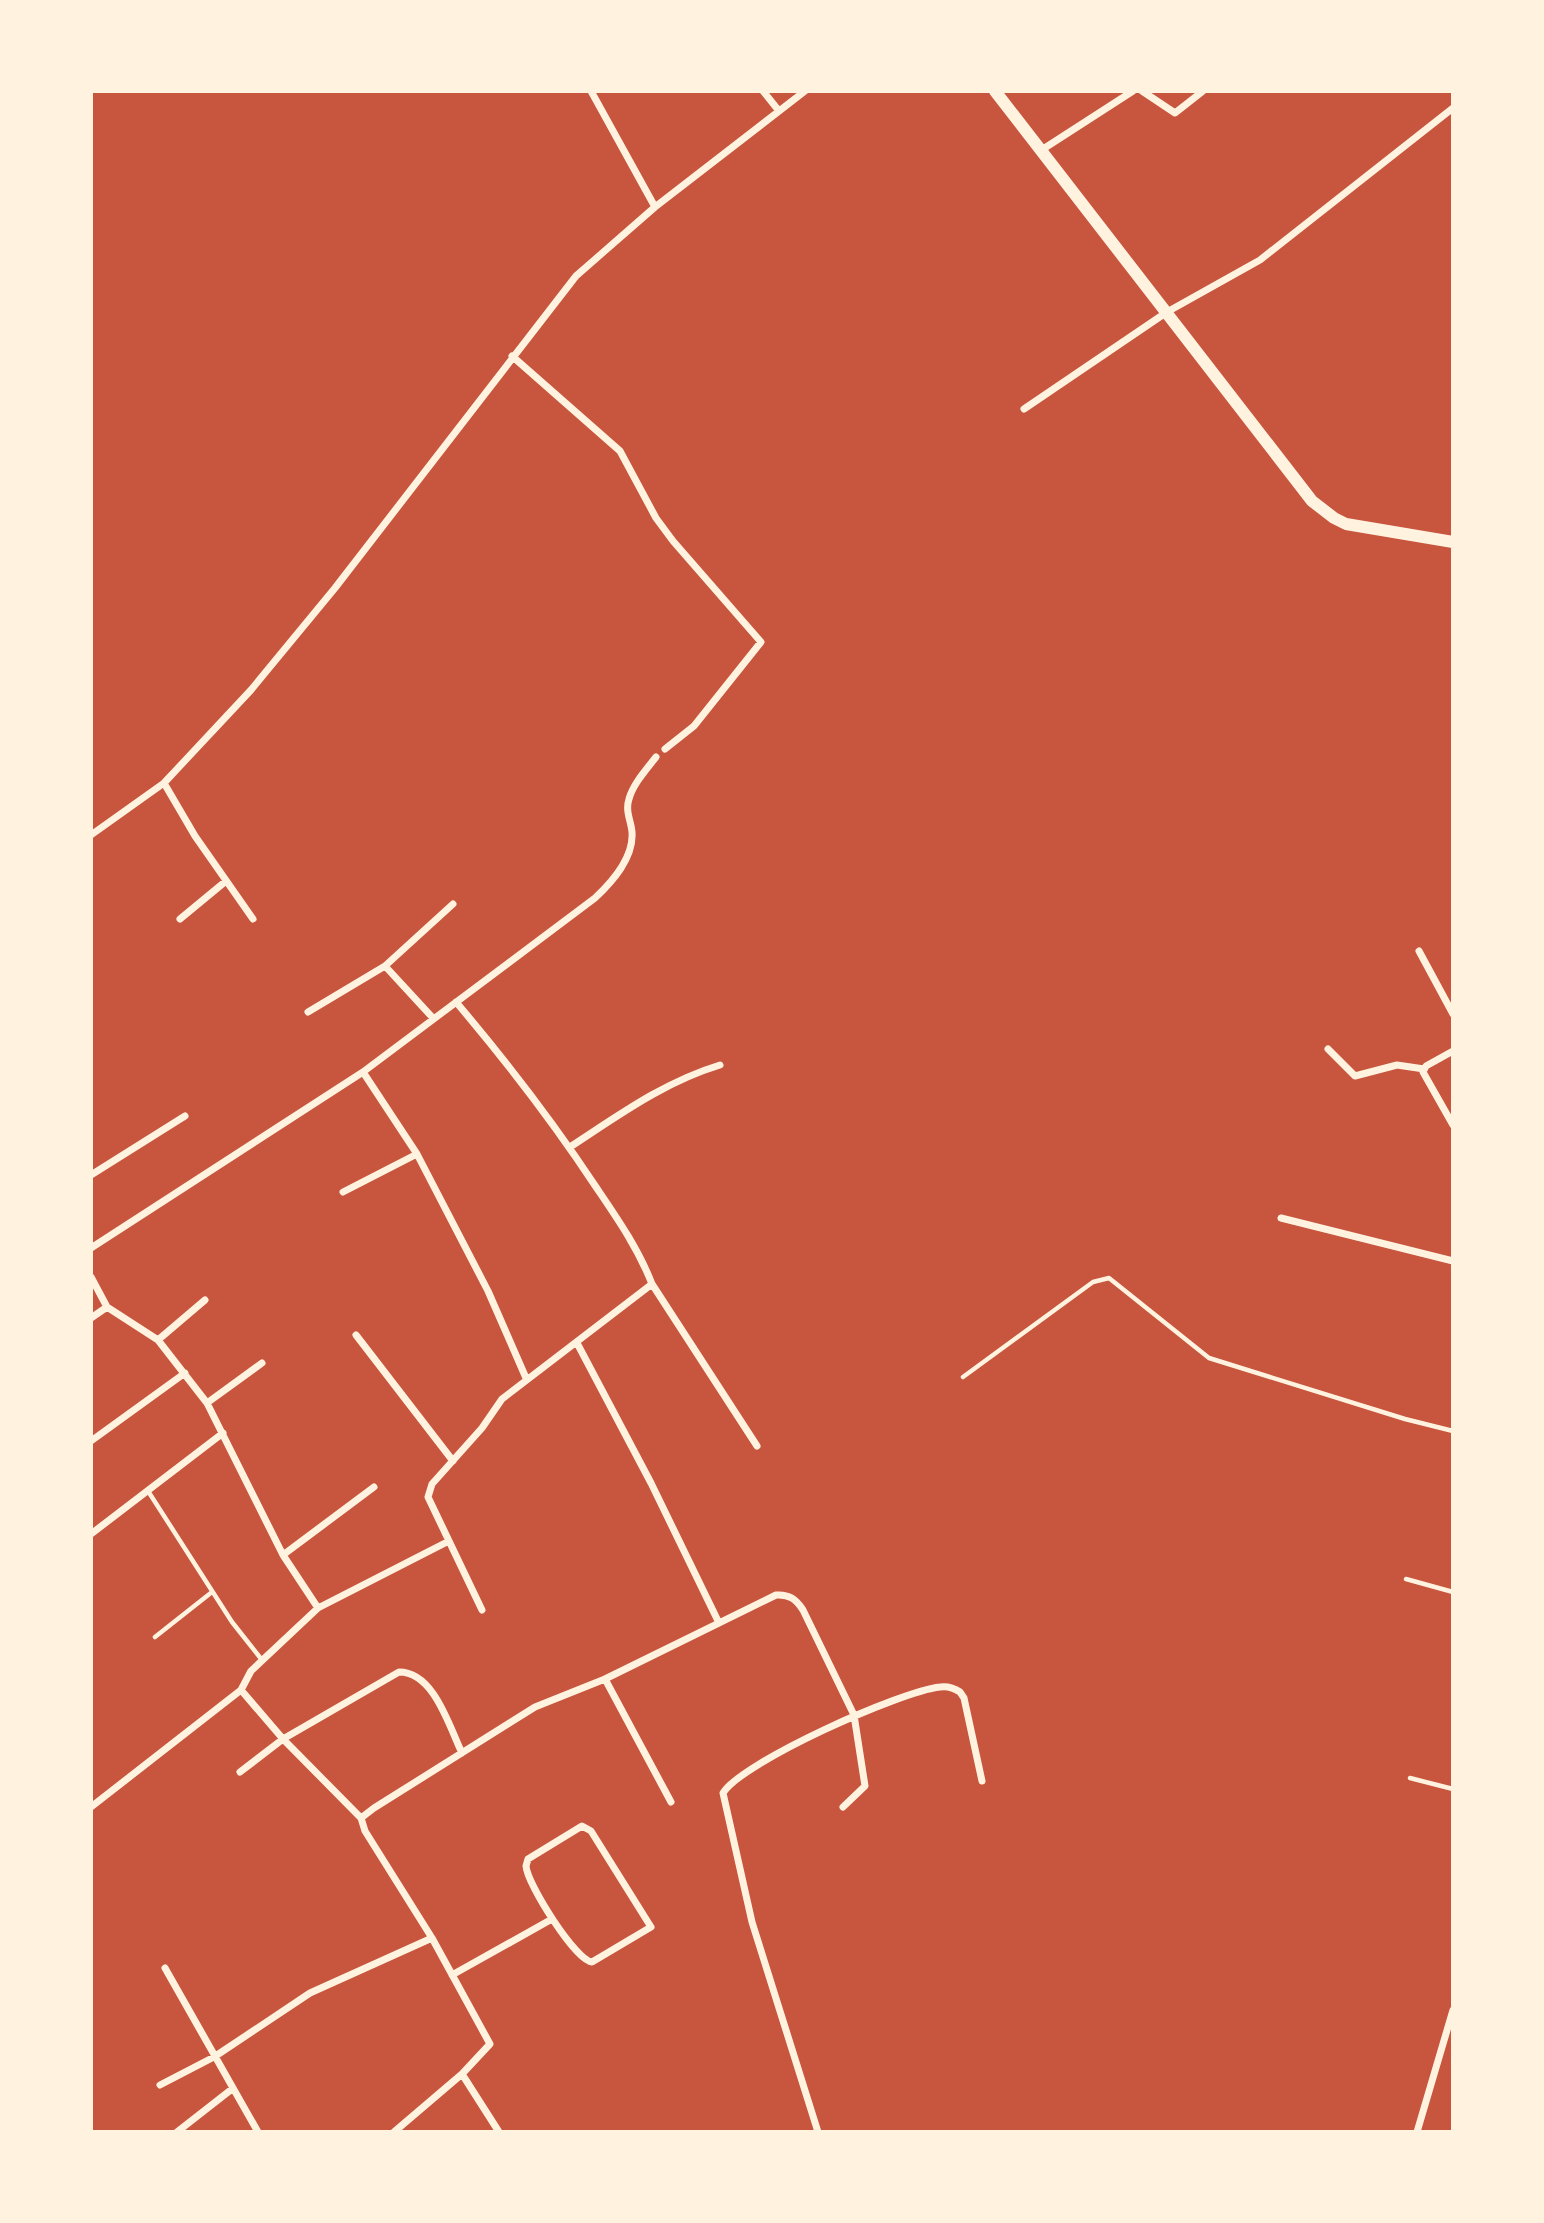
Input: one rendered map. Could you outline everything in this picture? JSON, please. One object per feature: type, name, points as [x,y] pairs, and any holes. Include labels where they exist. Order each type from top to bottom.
[{"type":"street","points":[[591,91],[655,207]]},
{"type":"street","points":[[763,91],[779,111]]},
{"type":"street","points":[[91,835],[164,783],[222,724],[427,470],[576,276],[655,207],[805,91]]},
{"type":"street","points":[[995,91],[1039,151],[1321,510],[1362,528],[1453,542]]},
{"type":"street","points":[[1039,151],[1133,91]]},
{"type":"street","points":[[1142,91],[1175,113],[1203,91]]},
{"type":"street","points":[[1024,409],[1167,312],[1260,260],[1453,108]]},
{"type":"street","points":[[512,356],[620,451],[656,518],[761,642],[694,726],[664,749]]},
{"type":"street","points":[[91,1248],[363,1072],[604,889],[629,853],[632,832],[627,807],[629,797],[656,757]]},
{"type":"street","points":[[164,783],[253,919]]},
{"type":"street","points":[[180,919],[226,881]]},
{"type":"street","points":[[308,1012],[385,966],[453,904]]},
{"type":"street","points":[[1419,951],[1453,1014]]},
{"type":"street","points":[[385,966],[433,1018]]},
{"type":"street","points":[[456,1002],[524,1085],[570,1147],[626,1232],[652,1284],[757,1446]]},
{"type":"street","points":[[1328,1049],[1354,1076],[1397,1065],[1424,1069],[1453,1051]]},
{"type":"street","points":[[570,1147],[658,1089],[720,1065]]},
{"type":"street","points":[[1424,1069],[1424,1078],[1453,1125]]},
{"type":"street","points":[[363,1072],[416,1154],[488,1291],[526,1378]]},
{"type":"street","points":[[91,1175],[185,1116]]},
{"type":"street","points":[[343,1192],[416,1154]]},
{"type":"street","points":[[1281,1218],[1453,1261]]},
{"type":"street","points":[[91,1277],[107,1307],[158,1340],[207,1403],[283,1555],[318,1608]]},
{"type":"street","points":[[482,1610],[428,1497],[428,1491],[502,1399],[652,1284]]},
{"type":"street","points":[[158,1340],[205,1300]]},
{"type":"street","points":[[91,1318],[107,1307]]},
{"type":"street","points":[[356,1335],[453,1461]]},
{"type":"street","points":[[577,1343],[657,1494],[719,1623]]},
{"type":"street","points":[[207,1403],[262,1363]]},
{"type":"street","points":[[91,1441],[185,1373]]},
{"type":"street","points":[[91,1535],[223,1433]]},
{"type":"street","points":[[283,1555],[374,1487]]},
{"type":"street","points":[[91,1807],[241,1690],[251,1671],[318,1608],[449,1541]]},
{"type":"street","points":[[361,1818],[536,1707],[605,1679],[776,1595],[792,1598],[803,1610],[854,1715],[865,1786],[843,1807]]},
{"type":"street","points":[[240,1772],[283,1739],[399,1672],[411,1672],[421,1680],[439,1704],[462,1753]]},
{"type":"street","points":[[605,1679],[671,1802]]},
{"type":"street","points":[[818,2132],[752,1922],[723,1793],[737,1776],[854,1715],[930,1688],[954,1688],[964,1698],[982,1780]]},
{"type":"street","points":[[241,1690],[283,1739],[361,1818],[365,1831],[432,1938],[490,2044],[463,2074],[394,2132]]},
{"type":"street","points":[[582,1826],[591,1831],[651,1927],[589,1962],[583,1960],[552,1919],[526,1871],[526,1862],[582,1826]]},
{"type":"street","points":[[452,1975],[552,1919]]},
{"type":"street","points":[[160,2085],[214,2057],[310,1993],[432,1938]]},
{"type":"street","points":[[164,1968],[258,2132]]},
{"type":"street","points":[[1417,2132],[1453,2010]]},
{"type":"street","points":[[463,2074],[499,2132]]},
{"type":"street","points":[[177,2132],[232,2089]]},
{"type":"lane","points":[[963,1377],[1093,1282],[1109,1278],[1209,1358],[1405,1419],[1453,1431]]},
{"type":"lane","points":[[148,1491],[212,1592],[262,1660]]},
{"type":"lane","points":[[1406,1580],[1453,1592]]},
{"type":"lane","points":[[155,1637],[212,1592]]},
{"type":"lane","points":[[1410,1778],[1453,1789]]}]
